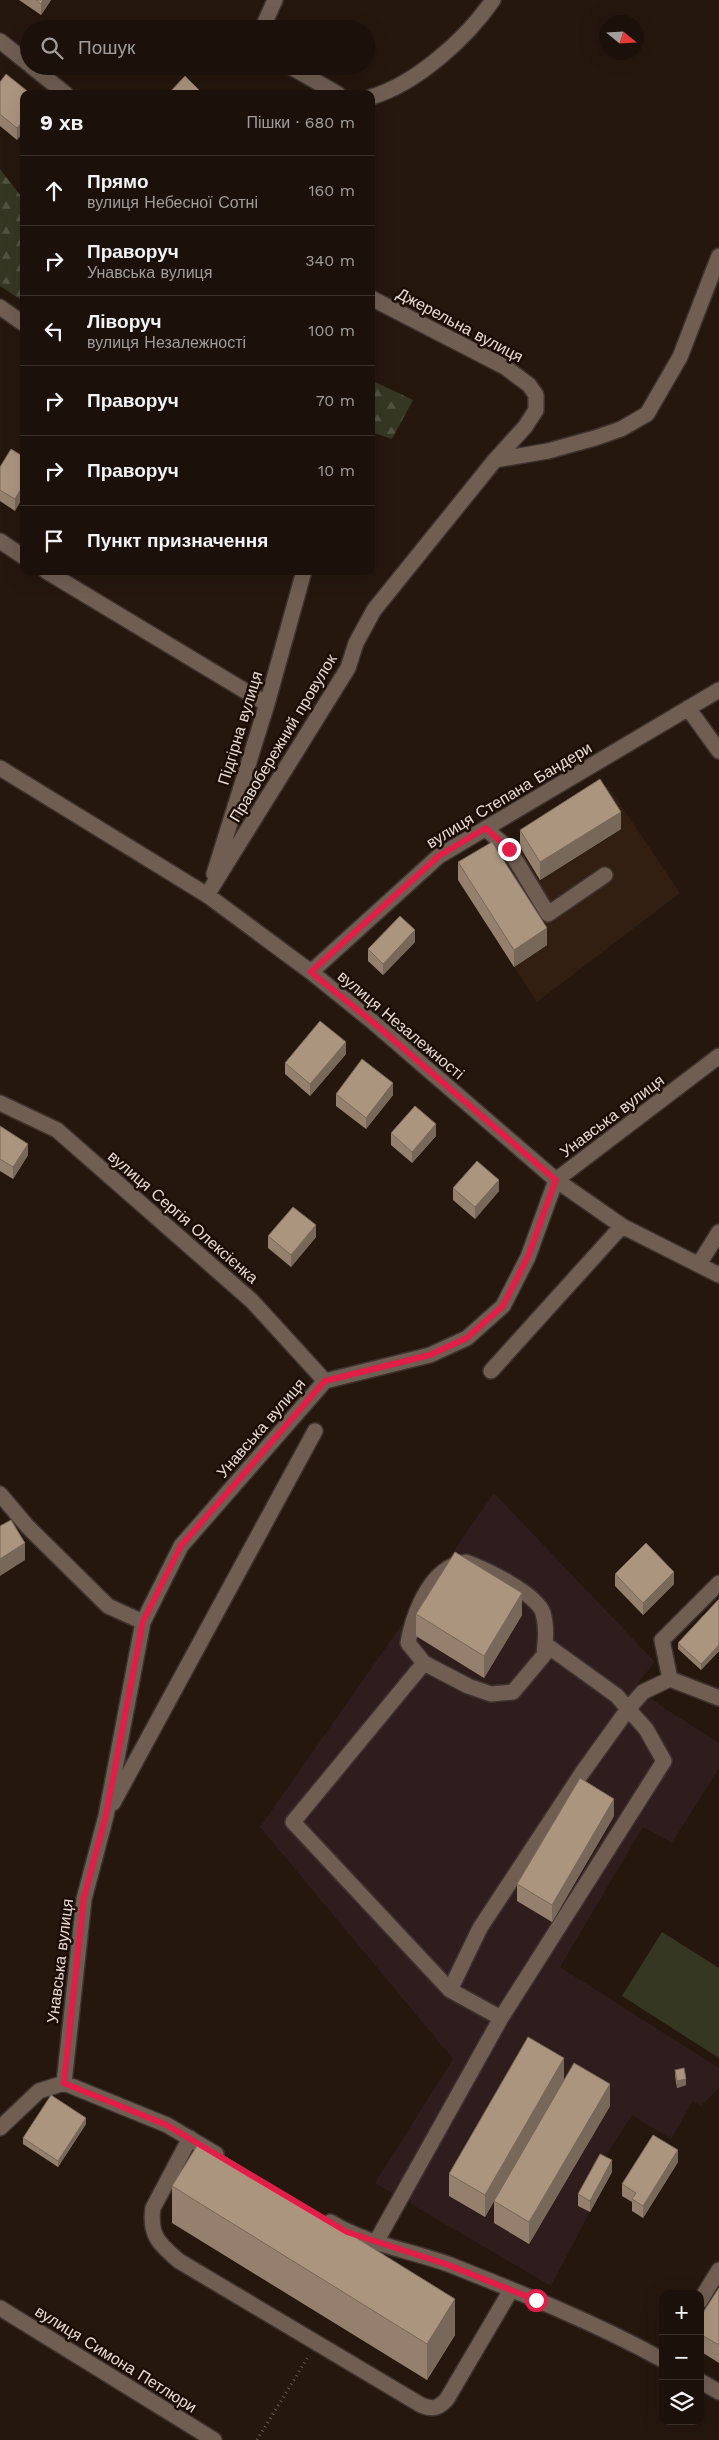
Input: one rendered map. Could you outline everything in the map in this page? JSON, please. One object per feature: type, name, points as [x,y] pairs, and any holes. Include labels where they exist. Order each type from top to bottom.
[{"type":"street","points":[[266,20],[275,0]]},
{"type":"street","points":[[375,96],[421,72],[458,41],[493,0]]},
{"type":"street","points":[[0,41],[20,57]]},
{"type":"street","points":[[42,75],[61,90]]},
{"type":"street","points":[[305,75],[331,90]]},
{"type":"street","points":[[495,460],[548,451],[595,438],[621,429],[647,414],[680,357],[719,256]]},
{"type":"street","name":"Джерельна вулиця","points":[[375,300],[505,367],[529,385],[536,395],[536,410],[525,427],[495,460]]},
{"type":"street","points":[[0,307],[20,321]]},
{"type":"street","name":"Правобережний провулок","points":[[207,895],[348,668],[356,643],[374,610],[495,460]]},
{"type":"street","points":[[0,541],[20,554]]},
{"type":"street","points":[[53,575],[267,704]]},
{"type":"street","name":"Підгірна вулиця","points":[[207,895],[267,704],[303,575]]},
{"type":"street","name":"вулиця Степана Бандери","points":[[311,972],[439,856],[719,690]]},
{"type":"street","points":[[688,708],[719,751]]},
{"type":"street","name":"вулиця Незалежності","points":[[0,768],[207,895],[311,972],[373,1022],[556,1180],[622,1226],[719,1275]]},
{"type":"street","points":[[486,828],[509,849],[548,914],[605,875]]},
{"type":"street","name":"Унавська вулиця","points":[[64,2083],[84,1898],[106,1816],[143,1622],[181,1546],[325,1381],[430,1355],[467,1338],[503,1306],[528,1257],[556,1180],[719,1056]]},
{"type":"street","name":"вулиця Сергія Олексієнка","points":[[0,1103],[57,1130],[252,1301],[325,1381]]},
{"type":"street","points":[[492,1371],[622,1226]]},
{"type":"street","points":[[699,1264],[719,1232]]},
{"type":"street","name":"Унавська вулиця","points":[[106,1816],[315,1431]]},
{"type":"street","points":[[0,1494],[28,1527],[108,1606],[143,1622]]},
{"type":"street","points":[[466,1562],[505,1580],[526,1595],[542,1612],[546,1631],[545,1644],[544,1655],[513,1692],[491,1694],[468,1686],[424,1663],[408,1643],[412,1618],[429,1589],[447,1569],[466,1562]]},
{"type":"street","points":[[670,1679],[662,1640],[719,1583]]},
{"type":"street","points":[[376,2242],[501,2018],[664,1761],[646,1729],[617,1696],[545,1644]]},
{"type":"street","points":[[424,1663],[293,1822],[450,1990],[501,2018]]},
{"type":"street","points":[[450,1990],[480,1928],[582,1773],[628,1709],[644,1692],[670,1679],[717,1694]]},
{"type":"street","points":[[0,2128],[39,2091],[64,2083],[167,2125],[231,2163]]},
{"type":"street","points":[[190,2138],[152,2208],[151,2220],[154,2234],[160,2245],[179,2261],[316,2344],[422,2405],[431,2409],[440,2406],[448,2399],[512,2290]]},
{"type":"street","points":[[314,2212],[347,2232],[446,2264],[512,2290],[612,2332],[659,2358]]},
{"type":"street","points":[[704,2294],[719,2270]]},
{"type":"street","name":"вулиця Симона Петлюри","points":[[0,2308],[214,2440]]},
{"type":"street","points":[[704,2383],[719,2392]]},
{"type":"path","points":[[258,2440],[316,2344]]},
{"type":"shaded area","points":[[608,786],[680,893],[537,1002],[458,880]]},
{"type":"shaded area","points":[[494,1493],[655,1662],[638,1683],[643,1692],[661,1706],[719,1743],[719,1768],[672,1843],[643,1827],[560,1967],[719,2068],[719,2088],[701,2106],[693,2101],[671,2139],[632,2115],[600,2165],[578,2206],[590,2212],[551,2286],[375,2183],[453,2059],[260,1827]]},
{"type":"green space","points":[[0,169],[20,195],[20,299],[0,286]]},
{"type":"green space","points":[[375,382],[413,400],[392,439],[375,433]]},
{"type":"green space","points":[[662,1932],[719,1968],[719,2058],[622,1996]]},
{"type":"building","points":[[6,74],[26,90],[20,90],[20,125],[17,128],[0,114],[0,82]]},
{"type":"building","points":[[185,76],[199,90],[172,90]]},
{"type":"building","points":[[11,449],[20,455],[20,491],[15,499],[0,490],[0,467]]},
{"type":"building","points":[[600,779],[621,812],[540,862],[520,830]]},
{"type":"building","points":[[492,842],[547,928],[514,950],[458,862]]},
{"type":"building","points":[[400,916],[415,930],[383,964],[368,949]]},
{"type":"building","points":[[320,1021],[346,1042],[310,1084],[285,1063]]},
{"type":"building","points":[[362,1059],[393,1083],[366,1118],[336,1094]]},
{"type":"building","points":[[415,1106],[436,1124],[412,1152],[391,1133]]},
{"type":"building","points":[[0,1126],[28,1144],[13,1167],[0,1159]]},
{"type":"building","points":[[477,1161],[499,1180],[475,1207],[453,1188]]},
{"type":"building","points":[[293,1207],[316,1225],[291,1255],[268,1236]]},
{"type":"building","points":[[11,1520],[25,1543],[0,1559],[0,1526]]},
{"type":"building","points":[[646,1543],[674,1572],[643,1603],[615,1574]]},
{"type":"building","points":[[455,1552],[522,1593],[484,1656],[416,1614]]},
{"type":"building","points":[[719,1599],[719,1645],[701,1664],[678,1643]]},
{"type":"building","points":[[580,1778],[614,1799],[552,1905],[517,1884]]},
{"type":"building","points":[[528,2037],[564,2058],[485,2195],[449,2174]]},
{"type":"building","points":[[574,2063],[610,2084],[529,2222],[494,2201]]},
{"type":"building","points":[[684,2068],[686,2079],[677,2081],[675,2070]]},
{"type":"building","points":[[51,2095],[86,2118],[58,2161],[23,2138]]},
{"type":"building","points":[[653,2135],[678,2150],[643,2206],[632,2199],[636,2193],[622,2184]]},
{"type":"building","points":[[200,2141],[455,2299],[427,2344],[172,2186]]},
{"type":"building","points":[[600,2154],[612,2160],[590,2201],[578,2194]]},
{"type":"building","points":[[719,2288],[719,2345],[704,2336],[704,2311]]},
{"type":"route","points":[[509,849],[486,828],[439,856],[311,972],[373,1022],[556,1180],[528,1257],[503,1306],[467,1338],[430,1355],[325,1381],[181,1546],[143,1622],[106,1816],[84,1898],[64,2083],[167,2125],[347,2232],[446,2264],[536,2300]]}]
